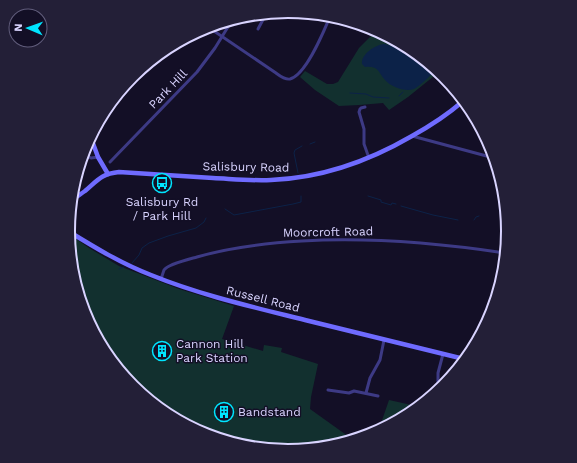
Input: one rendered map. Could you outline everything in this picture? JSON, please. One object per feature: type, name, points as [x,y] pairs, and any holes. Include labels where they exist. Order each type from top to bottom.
[{"type":"street","points":[[258,29],[263,20]]},
{"type":"street","points":[[214,31],[276,73],[284,78],[290,79],[299,73],[314,51],[328,22]]},
{"type":"street","name":"Park Hill","points":[[110,162],[197,72],[223,37],[229,26]]},
{"type":"street","name":"Salisbury Road","points":[[108,174],[119,172],[241,180],[272,180],[307,176],[330,171],[369,158],[398,145],[436,122],[459,104]]},
{"type":"street","points":[[365,107],[360,109],[360,112],[364,129],[364,144],[369,158]]},
{"type":"street","points":[[412,136],[489,157]]},
{"type":"street","points":[[78,196],[97,180],[108,174],[94,145]]},
{"type":"street","points":[[88,157],[91,158],[98,156]]},
{"type":"street","name":"Russell Road","points":[[75,235],[133,268],[206,295],[460,358]]},
{"type":"street","name":"Moorcroft Road","points":[[161,279],[164,270],[182,262],[238,247],[274,242],[325,239],[368,239],[433,243],[501,252]]},
{"type":"street","points":[[366,393],[370,378],[380,360],[384,340]]},
{"type":"street","points":[[438,383],[438,373],[443,354]]},
{"type":"street","points":[[328,390],[349,393],[354,391],[378,396]]},
{"type":"green space","points":[[372,35],[407,54],[434,76],[389,110],[383,103],[339,106],[315,90],[300,77],[305,71],[327,84],[338,82],[359,48]]},
{"type":"green space","points":[[75,238],[119,266],[179,289],[234,306],[222,339],[263,351],[264,345],[282,348],[281,352],[318,364],[310,409],[349,437],[302,445],[275,445],[247,441],[207,429],[170,409],[148,392],[128,372],[111,350],[97,326],[82,287]]},
{"type":"green space","points":[[389,400],[412,405],[407,409],[381,424]]},
{"type":"water","points":[[384,44],[394,46],[407,54],[432,74],[414,89],[407,90],[394,87],[382,77],[375,68],[365,67],[362,64],[362,60],[366,54],[377,46]]},
{"type":"waterway","points":[[399,96],[403,92]]},
{"type":"waterway","points":[[350,93],[389,98]]},
{"type":"waterway","points":[[310,144],[315,142]]},
{"type":"waterway","points":[[298,173],[294,153],[295,150],[302,146]]},
{"type":"waterway","points":[[225,209],[234,215],[301,202],[301,196]]},
{"type":"waterway","points":[[368,196],[391,205],[392,203],[396,204]]},
{"type":"waterway","points":[[401,206],[458,220]]},
{"type":"waterway","points":[[474,220],[479,216]]},
{"type":"waterway","points":[[132,263],[139,255],[142,248],[149,243],[196,228],[204,222],[206,218]]},
{"type":"waterway","points":[[119,269],[124,267]]},
{"type":"place","name":"Salisbury Rd / Park Hill","points":[[162,183]]},
{"type":"place","name":"Cannon Hill Park Station","points":[[162,351]]},
{"type":"place","name":"Bandstand","points":[[224,412]]}]
